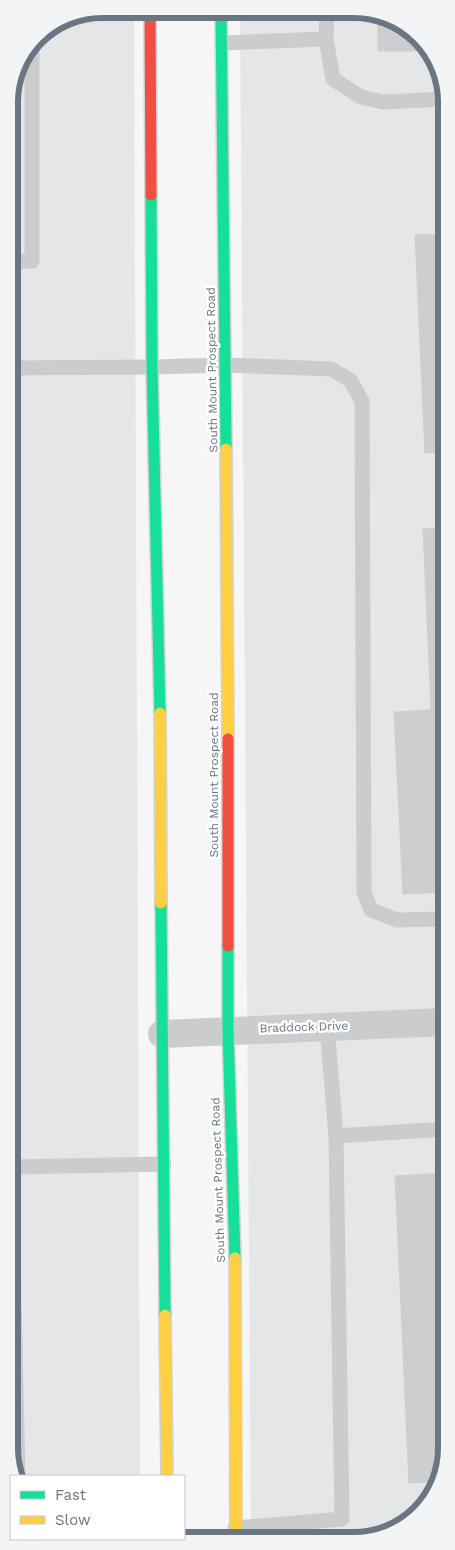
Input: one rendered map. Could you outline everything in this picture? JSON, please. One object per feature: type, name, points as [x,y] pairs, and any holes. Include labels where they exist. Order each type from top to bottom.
[{"type":"main road","points":[[150,18],[152,367],[158,650],[168,1475]]},
{"type":"main road","name":"South Mount Prospect Road","points":[[221,18],[228,610],[228,1031],[234,1234],[236,1532]]},
{"type":"street","name":"Braddock Drive","points":[[162,1034],[437,1022]]},
{"type":"lane","points":[[326,18],[326,39],[333,79],[361,97],[383,102],[438,100]]},
{"type":"lane","points":[[222,43],[326,39]]},
{"type":"lane","points":[[18,262],[32,261],[32,55]]},
{"type":"lane","points":[[18,368],[226,365],[332,369],[350,380],[362,401],[364,892],[371,910],[396,920],[437,919]]},
{"type":"lane","points":[[250,1532],[342,1519],[336,1136],[327,1026]]},
{"type":"lane","points":[[336,1136],[437,1130]]},
{"type":"lane","points":[[18,1167],[164,1164]]},
{"type":"shaded area","points":[[134,18],[140,1475],[22,1475],[18,1448],[18,96],[20,80],[32,55],[42,42],[55,32],[69,24],[85,19]]},
{"type":"shaded area","points":[[240,18],[370,19],[396,29],[420,50],[431,69],[436,85],[438,102],[437,1454],[435,1470],[431,1481],[417,1504],[396,1521],[381,1528],[354,1532],[251,1532]]},
{"type":"building","points":[[377,21],[405,35],[421,52],[377,52]]},
{"type":"building","points":[[438,233],[438,453],[424,454],[414,234]]},
{"type":"building","points":[[438,527],[437,893],[402,895],[393,711],[430,709],[422,528]]},
{"type":"building","points":[[437,1173],[437,1454],[435,1470],[430,1483],[408,1484],[394,1175]]},
{"type":"traffic: fast","points":[[221,18],[226,449]]},
{"type":"traffic: fast","points":[[151,195],[152,367],[160,713]]},
{"type":"traffic: fast","points":[[161,903],[165,1315]]},
{"type":"traffic: fast","points":[[228,946],[228,1031],[235,1258]]},
{"type":"traffic: slow","points":[[226,449],[228,739]]},
{"type":"traffic: slow","points":[[160,713],[161,903]]},
{"type":"traffic: slow","points":[[235,1258],[236,1532]]},
{"type":"traffic: slow","points":[[165,1315],[167,1475]]},
{"type":"traffic: jam","points":[[150,18],[151,195]]},
{"type":"traffic: jam","points":[[228,739],[228,946]]}]
